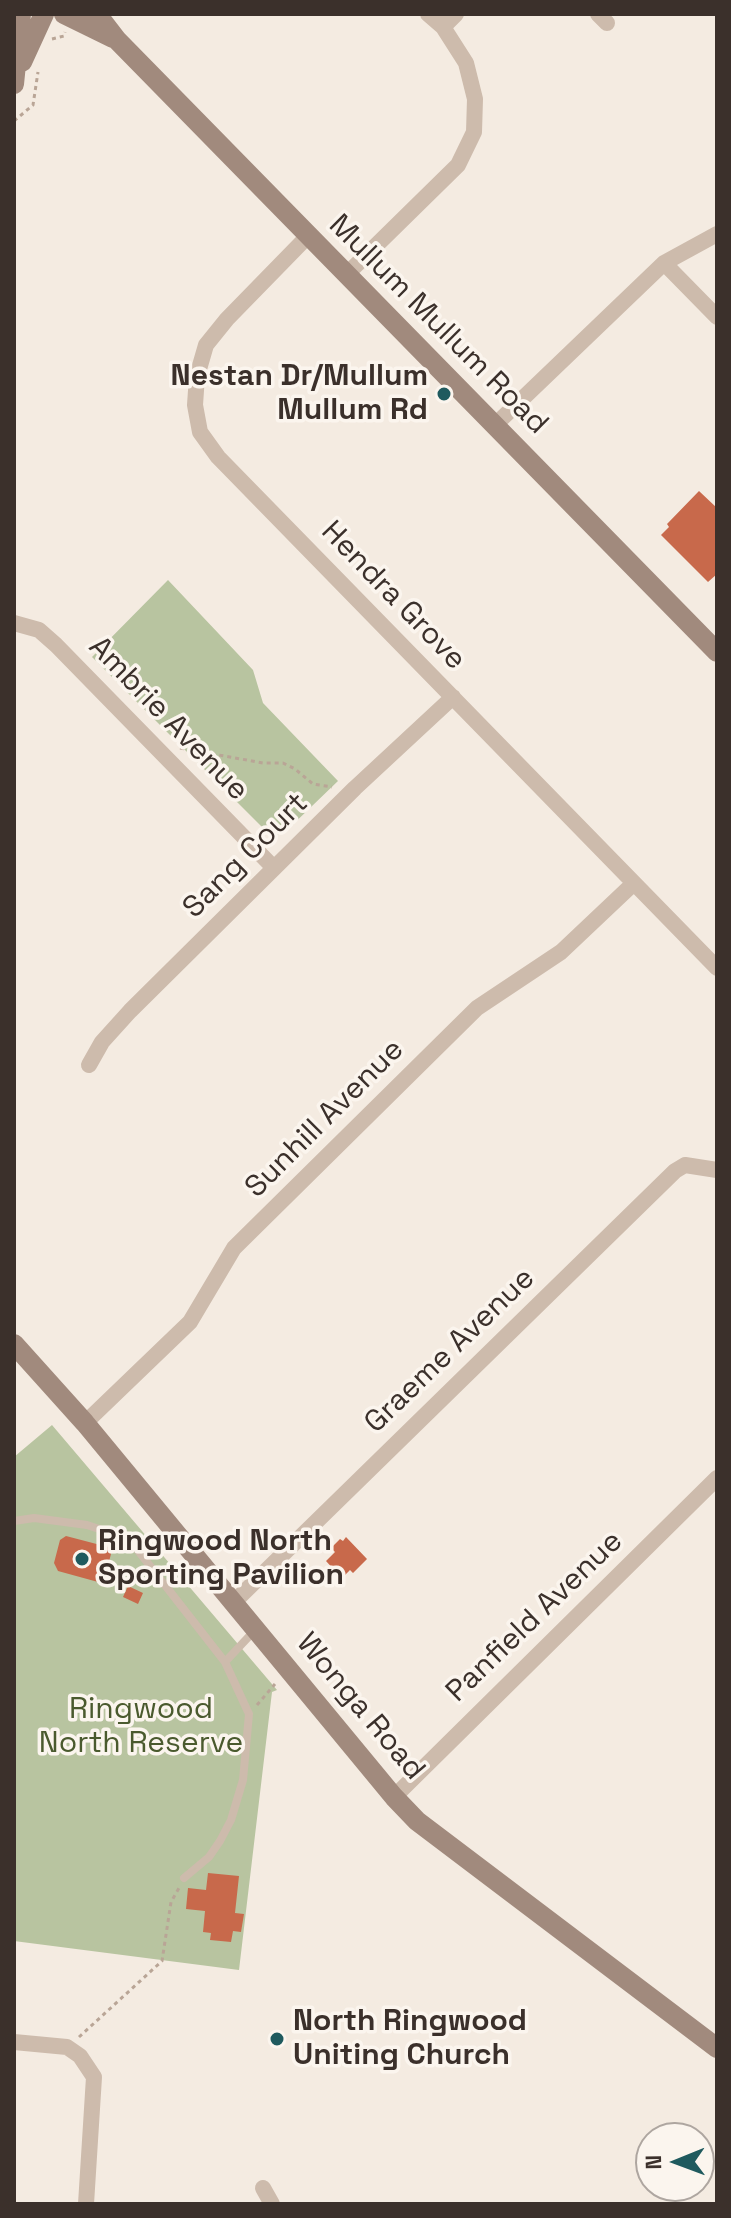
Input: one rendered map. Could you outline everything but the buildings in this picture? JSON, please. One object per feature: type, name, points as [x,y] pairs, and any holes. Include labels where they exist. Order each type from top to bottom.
[{"type":"main road","points":[[14,84],[21,14]]},
{"type":"main road","points":[[15,77],[44,14]]},
{"type":"main road","name":"Mullum Mullum Road","points":[[64,14],[117,40]]},
{"type":"main road","name":"Mullum Mullum Road","points":[[97,14],[117,40],[717,652]]},
{"type":"main road","name":"Wonga Road","points":[[14,1344],[85,1423],[394,1797],[433,1834],[717,2048]]},
{"type":"street","points":[[347,274],[458,165],[474,132],[475,99],[466,63],[443,27],[428,14]]},
{"type":"street","points":[[443,27],[456,14]]},
{"type":"street","points":[[495,425],[664,263],[717,234]]},
{"type":"street","name":"Hendra Grove","points":[[308,236],[227,319],[206,345],[197,376],[195,405],[200,432],[218,457],[717,968]]},
{"type":"street","points":[[664,263],[717,317]]},
{"type":"street","name":"Ambrie Avenue","points":[[14,623],[39,630],[274,868]]},
{"type":"street","name":"Sang Court","points":[[89,1065],[102,1042],[130,1011],[355,788],[453,697]]},
{"type":"street","name":"Sunhill Avenue","points":[[85,1423],[190,1322],[234,1248],[477,1008],[561,952],[634,883]]},
{"type":"street","name":"Graeme Avenue","points":[[233,1603],[675,1171],[685,1165],[717,1170]]},
{"type":"street","name":"Panfield Avenue","points":[[394,1797],[717,1478]]},
{"type":"street","points":[[14,2042],[67,2047],[80,2056],[94,2077],[86,2204]]},
{"type":"street","points":[[263,2188],[272,2204]]},
{"type":"lane","points":[[14,1521],[34,1518],[87,1525],[129,1539],[225,1662],[249,1714],[243,1780],[231,1820],[209,1857],[184,1878]]},
{"type":"lane","points":[[225,1662],[256,1629]]},
{"type":"path","points":[[14,121],[33,105]]},
{"type":"path","points":[[168,758],[181,748],[263,763],[283,763],[313,784],[335,787],[344,778],[355,788]]},
{"type":"path","points":[[249,1714],[275,1684]]},
{"type":"path","points":[[67,2047],[162,1961],[171,1902],[184,1878]]},
{"type":"green space","points":[[168,580],[253,670],[263,703],[338,781],[284,833],[271,836],[92,657]]},
{"type":"green space","name":"Ringwood North Reserve","points":[[52,1425],[277,1690],[272,1692],[239,1970],[14,1941],[14,1457]]},
{"type":"place","name":"Nestan Dr/Mullum Mullum Rd","points":[[444,394]]},
{"type":"place","name":"Ringwood North Sporting Pavilion","points":[[82,1559]]},
{"type":"place","name":"North Ringwood Uniting Church","points":[[277,2039]]}]
